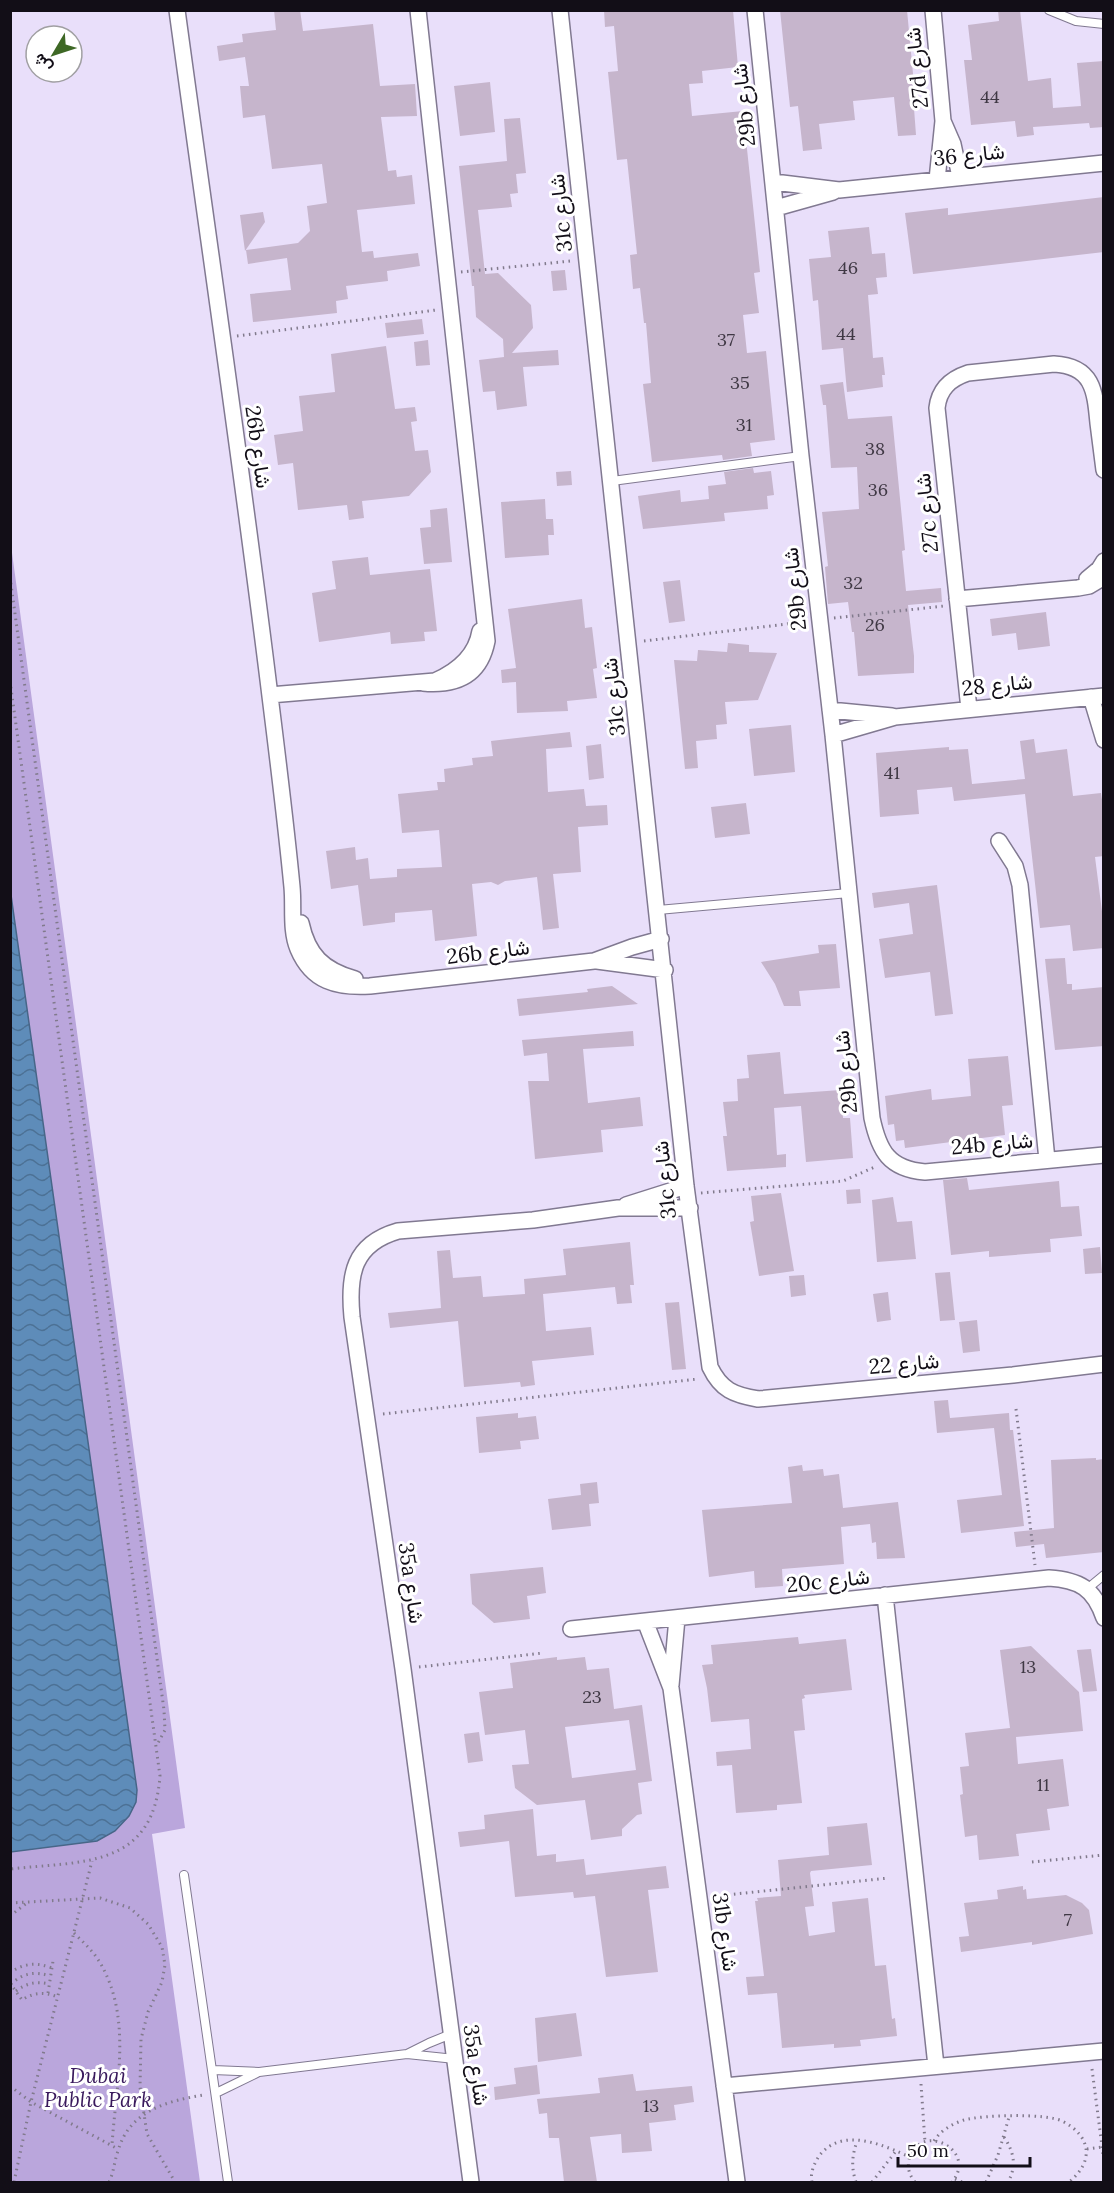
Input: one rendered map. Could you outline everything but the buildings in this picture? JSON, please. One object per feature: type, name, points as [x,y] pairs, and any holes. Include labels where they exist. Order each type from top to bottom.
[{"type":"street","name":"26b شارع","points":[[177,10],[270,695],[293,891],[297,947],[305,963],[321,978],[338,985],[356,987],[594,960],[661,939]]},
{"type":"street","name":"31c شارع","points":[[560,10],[688,1196],[708,1359],[715,1377]]},
{"type":"street","name":"29b شارع","points":[[755,10],[872,1118],[875,1132],[888,1159]]},
{"type":"street","name":"27d شارع","points":[[936,11],[944,121],[938,180]]},
{"type":"street","points":[[270,695],[450,683],[471,673],[482,658],[487,641],[417,13]]},
{"type":"street","name":"27d شارع","points":[[944,121],[953,144],[960,177]]},
{"type":"street","name":"شارع 36","points":[[776,208],[838,190],[1104,163]]},
{"type":"street","name":"شارع 36","points":[[774,182],[838,190]]},
{"type":"street","name":"27c شارع","points":[[969,709],[938,423],[944,402],[955,389],[970,379],[989,372],[1036,367],[1054,370],[1073,377],[1096,400],[1104,470]]},
{"type":"street","points":[[1063,591],[1093,575],[1104,561]]},
{"type":"street","points":[[958,602],[1063,591],[1089,586],[1104,577]]},
{"type":"street","points":[[1097,696],[1104,740]]},
{"type":"street","name":"شارع 28","points":[[833,735],[895,717],[1097,696]]},
{"type":"street","name":"شارع 28","points":[[830,710],[895,717]]},
{"type":"street","points":[[999,841],[1015,866],[1020,885],[1047,1160]]},
{"type":"street","name":"26b شارع","points":[[594,960],[664,970]]},
{"type":"street","name":"24b شارع","points":[[888,1159],[910,1171],[925,1172],[1104,1155]]},
{"type":"street","name":"35a شارع","points":[[618,1208],[688,1196]]},
{"type":"street","name":"35a شارع","points":[[471,2182],[350,1292],[354,1268],[371,1243],[384,1235],[398,1231],[533,1220],[688,1196]]},
{"type":"street","name":"شارع 22","points":[[715,1377],[725,1388],[738,1395],[758,1399],[1104,1364]]},
{"type":"street","name":"20c شارع","points":[[571,1629],[1036,1579],[1074,1581],[1087,1589]]},
{"type":"street","points":[[1087,1589],[1096,1600],[1104,1618]]},
{"type":"street","points":[[885,1595],[936,2066]]},
{"type":"street","name":"31b شارع","points":[[677,1618],[671,1688],[737,2182]]},
{"type":"street","name":"31b شارع","points":[[645,1622],[671,1688]]},
{"type":"street","points":[[724,2086],[1097,2051]]},
{"type":"lane","points":[[1049,10],[1076,21],[1104,24]]},
{"type":"lane","points":[[612,481],[801,456]]},
{"type":"lane","points":[[658,910],[849,893]]},
{"type":"lane","points":[[1087,1589],[1104,1575]]},
{"type":"lane","points":[[184,1875],[228,2182]]},
{"type":"lane","points":[[407,2054],[451,2034]]},
{"type":"lane","points":[[213,2070],[259,2072],[407,2054],[454,2059]]},
{"type":"lane","points":[[216,2092],[259,2072]]},
{"type":"path","points":[[445,274],[587,259]]},
{"type":"path","points":[[222,339],[449,308]]},
{"type":"path","points":[[10,577],[164,1710],[165,1730],[156,1747]]},
{"type":"path","points":[[629,643],[958,602]]},
{"type":"path","points":[[10,681],[160,1776],[159,1796],[153,1815],[143,1832],[130,1844],[113,1854],[92,1860],[10,1869]]},
{"type":"path","points":[[688,1196],[843,1180],[874,1168],[888,1159]]},
{"type":"path","points":[[366,1416],[715,1377]]},
{"type":"path","points":[[1016,1409],[1036,1579]]},
{"type":"path","points":[[403,1669],[543,1653]]},
{"type":"path","points":[[1032,1862],[1104,1855]]},
{"type":"path","points":[[14,2182],[31,2102],[92,1860]]},
{"type":"path","points":[[699,1898],[889,1878]]},
{"type":"path","points":[[10,1903],[100,1898],[130,1908],[148,1924],[162,1947],[165,1965],[162,1982],[148,2012],[141,2038],[140,2087],[147,2134],[175,2182]]},
{"type":"path","points":[[10,1916],[30,1901]]},
{"type":"path","points":[[74,1933],[98,1959],[108,1977],[119,2017],[121,2038],[112,2145]]},
{"type":"path","points":[[48,1993],[53,1961]]},
{"type":"path","points":[[10,1973],[32,1964],[51,1968]]},
{"type":"path","points":[[51,1976],[26,1975],[11,1983],[22,2000],[35,1994],[48,1993],[58,1997]]},
{"type":"path","points":[[16,1991],[28,1983],[50,1984]]},
{"type":"path","points":[[1097,2051],[1104,2162]]},
{"type":"path","points":[[920,2068],[925,2142]]},
{"type":"path","points":[[10,2086],[31,2102],[118,2149]]},
{"type":"path","points":[[110,2182],[118,2149],[132,2125],[144,2114],[160,2104],[216,2092]]},
{"type":"path","points":[[934,2141],[939,2134],[951,2126],[966,2120],[1045,2116],[1061,2120],[1083,2139],[1087,2149],[1083,2167],[1069,2182]]},
{"type":"path","points":[[987,2182],[1009,2117]]},
{"type":"path","points":[[1004,2136],[1011,2148],[1014,2161],[1008,2182]]},
{"type":"path","points":[[856,2182],[852,2169],[857,2140]]},
{"type":"path","points":[[812,2182],[814,2165],[821,2154],[831,2146],[843,2142],[872,2141],[910,2157]]},
{"type":"path","points":[[915,2182],[909,2172],[910,2157],[913,2151],[925,2142],[934,2141],[948,2145],[954,2150],[959,2164],[954,2181],[962,2182]]},
{"type":"path","points":[[1087,2149],[1102,2147]]},
{"type":"path","points":[[872,2182],[896,2151]]},
{"type":"green space","name":"Dubai Public Park","points":[[10,538],[185,1828],[152,1834],[200,2182],[11,2182]]},
{"type":"water","points":[[11,895],[137,1790],[136,1802],[129,1816],[115,1831],[97,1841],[11,1852]]}]
